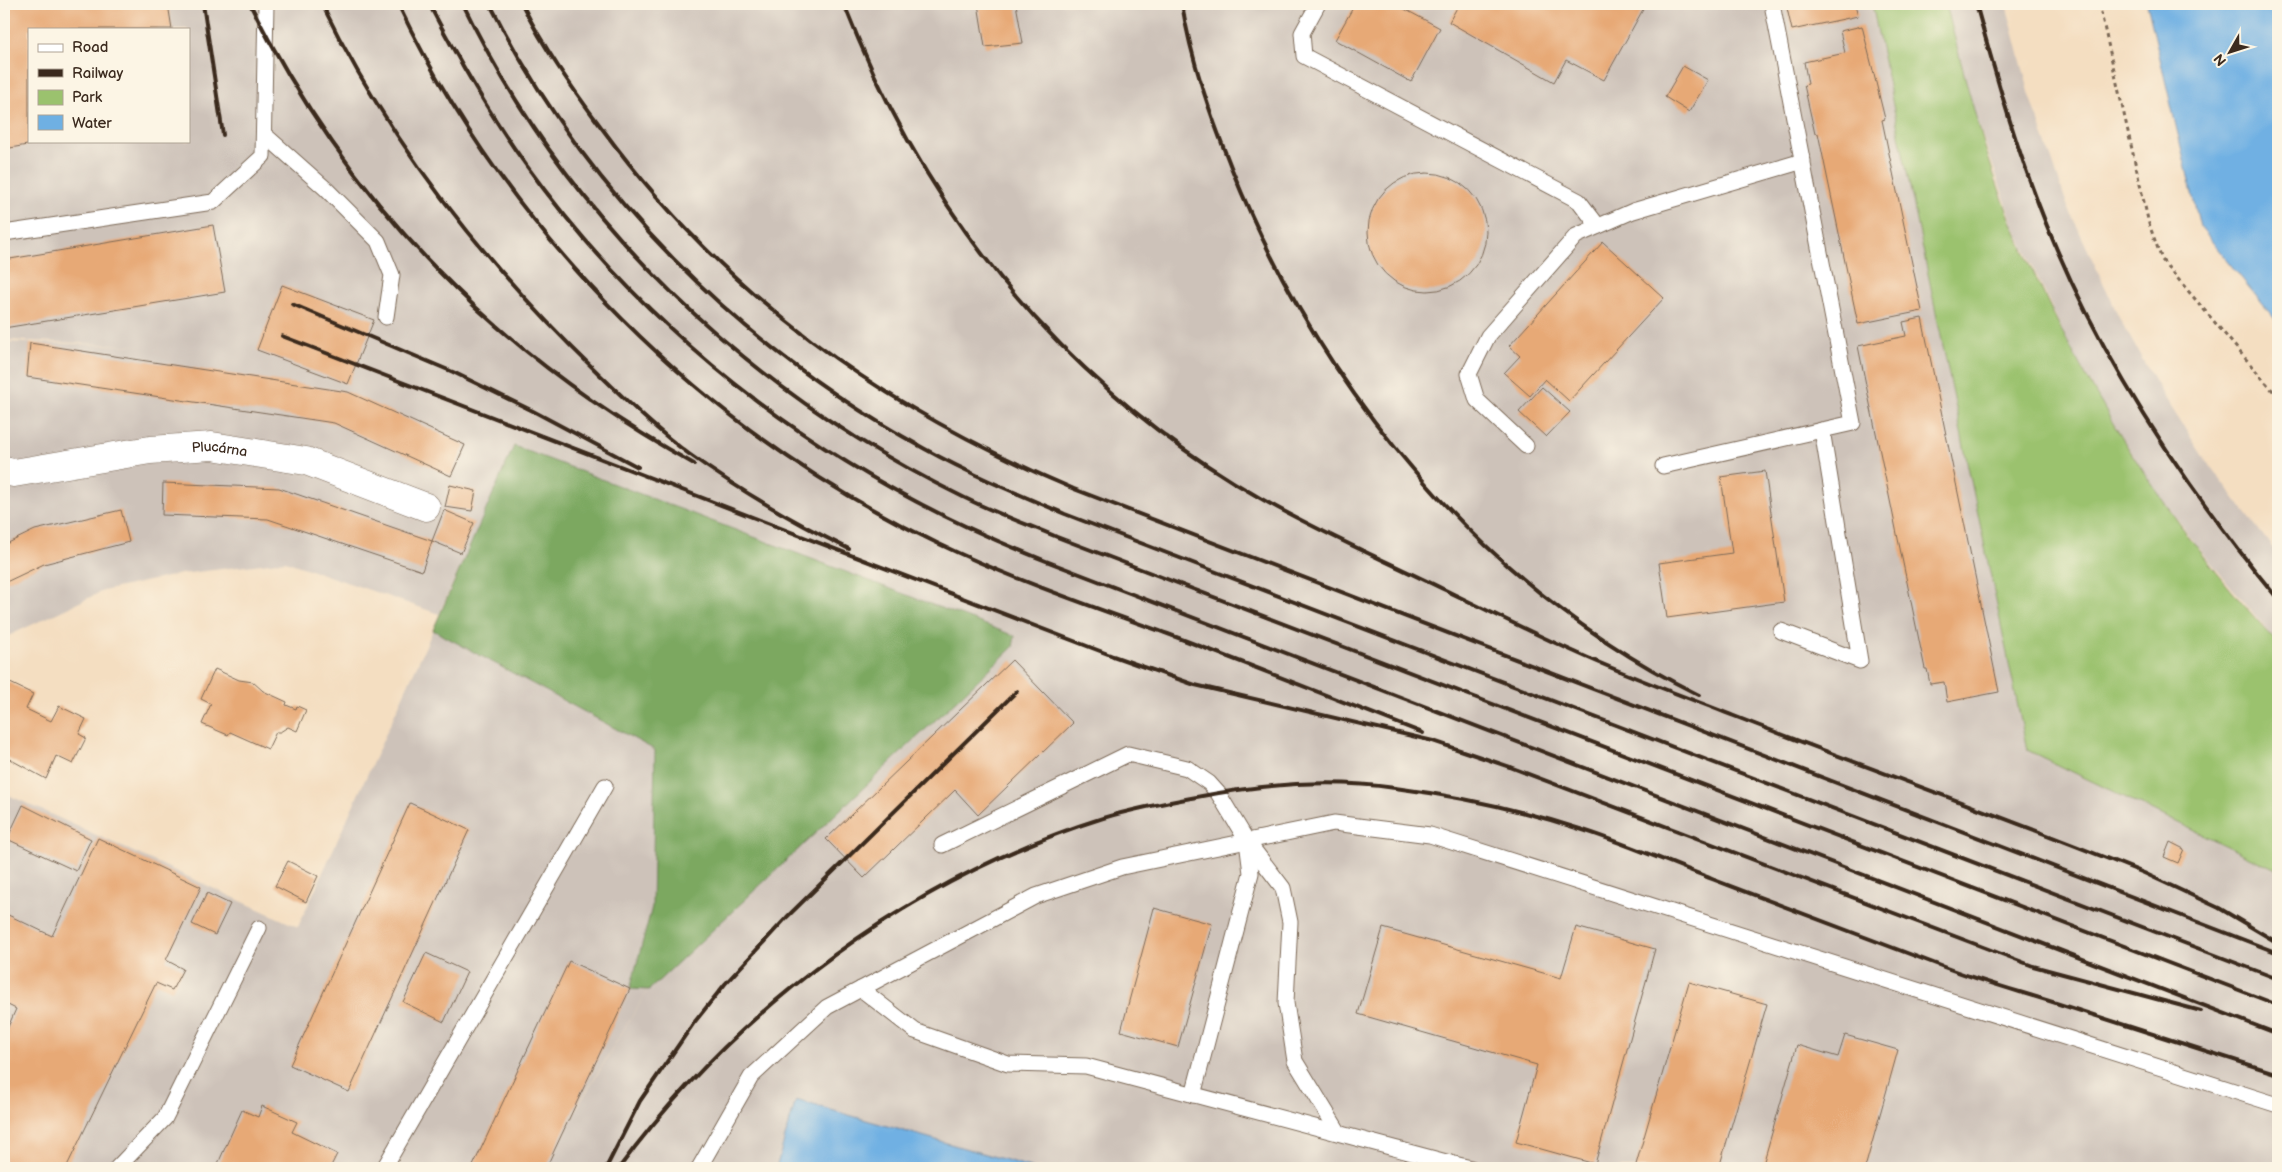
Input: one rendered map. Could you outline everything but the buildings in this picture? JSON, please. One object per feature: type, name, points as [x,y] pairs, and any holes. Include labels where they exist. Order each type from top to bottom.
[{"type":"street","name":"Plucárna","points":[[4,471],[24,471],[150,450],[212,446],[306,461],[426,507]]},
{"type":"lane","points":[[4,233],[213,202],[263,156],[266,4]]},
{"type":"lane","points":[[1318,4],[1302,33],[1304,56],[1579,201],[1598,226]]},
{"type":"lane","points":[[1663,466],[1853,423],[1772,4]]},
{"type":"lane","points":[[264,134],[326,189],[378,241],[392,275],[386,317]]},
{"type":"lane","points":[[1526,446],[1477,400],[1469,374],[1488,336],[1576,236],[1633,211],[1803,161]]},
{"type":"lane","points":[[1781,631],[1860,661],[1822,430]]},
{"type":"lane","points":[[942,845],[1128,754],[1187,768],[1209,783],[1218,793],[1247,841],[1283,888],[1290,922],[1286,1004],[1295,1061],[1339,1133]]},
{"type":"lane","points":[[384,1168],[605,786]]},
{"type":"lane","points":[[699,1168],[751,1077],[826,1008],[1036,896],[1122,867],[1334,823],[1430,835],[2278,1105]]},
{"type":"lane","points":[[1193,1095],[1250,873],[1247,841]]},
{"type":"lane","points":[[117,1168],[165,1118],[259,928]]},
{"type":"lane","points":[[861,989],[915,1031],[1008,1064],[1086,1066],[1339,1133],[1449,1165],[1471,1168]]},
{"type":"path","points":[[2099,4],[2149,224],[2162,260],[2278,397]]},
{"type":"shaded area","points":[[4,4],[1872,4],[2027,750],[2278,871],[2278,1168],[541,1168],[663,965],[540,1168],[4,1168],[4,793],[298,927],[433,630],[655,749],[1014,636],[514,447],[439,614],[285,561],[181,574],[103,591],[4,638],[4,342],[147,346],[4,340]]},
{"type":"shaded area","points":[[1946,4],[2006,4],[2029,92],[2067,205],[2121,321],[2156,384],[2204,458],[2278,555],[2278,643],[2202,552],[2156,491],[2107,413],[2070,347],[2014,226],[1973,108]]},
{"type":"green space","points":[[1872,4],[1946,4],[1976,117],[2003,201],[2066,340],[2128,447],[2162,499],[2198,549],[2278,643],[2278,871],[2027,750]]},
{"type":"green space","points":[[514,446],[1015,636],[1013,647],[649,990],[630,989],[652,907],[655,750],[433,630]]},
{"type":"water","points":[[2147,4],[2278,4],[2278,323],[2200,227]]},
{"type":"water","points":[[796,1100],[1034,1168],[776,1168]]},
{"type":"railway","points":[[203,4],[223,135]]},
{"type":"railway","points":[[250,4],[290,77],[334,145],[383,209],[436,268],[494,324],[556,374],[623,421],[694,464]]},
{"type":"railway","points":[[322,4],[378,105],[409,153],[479,245],[556,331],[641,414],[689,454],[767,505],[849,549]]},
{"type":"railway","points":[[398,4],[444,89],[497,171],[556,247],[622,319],[694,385],[770,444],[852,497],[965,556],[1051,592],[1200,646],[1423,733]]},
{"type":"railway","points":[[429,4],[474,86],[526,165],[578,231],[634,293],[693,349],[757,401],[824,448],[895,490],[969,528],[1046,561],[2278,1034]]},
{"type":"railway","points":[[463,4],[506,83],[555,157],[610,227],[671,292],[738,352],[809,406],[884,455],[963,497],[1057,537],[2278,1005]]},
{"type":"railway","points":[[490,4],[528,73],[572,139],[621,201],[674,259],[731,313],[792,363],[857,409],[925,449],[977,475],[1065,514],[2278,979]]},
{"type":"railway","points":[[522,4],[558,67],[601,127],[649,188],[700,243],[755,294],[812,341],[873,383],[937,422],[1004,457],[1074,489],[2278,953]]},
{"type":"railway","points":[[844,4],[863,51],[909,142],[963,228],[993,269],[1026,308],[1084,367],[1131,409],[1207,465],[1260,498],[1305,522],[1595,661],[2144,873],[2219,908],[2278,943]]},
{"type":"railway","points":[[1182,4],[1196,66],[1231,167],[1268,249],[1311,328],[1361,403],[1417,474],[1479,539],[1547,598],[1620,651],[1699,695]]},
{"type":"railway","points":[[1976,4],[2001,93],[2040,209],[2074,287],[2098,335],[2152,427],[2181,471],[2212,515],[2278,599]]},
{"type":"railway","points":[[292,304],[453,372],[533,411],[638,467]]},
{"type":"railway","points":[[282,336],[1113,656],[1195,685],[1433,741],[1510,767],[2033,966],[2201,1011]]},
{"type":"railway","points":[[606,1168],[640,1101],[693,1024],[725,984],[787,917],[1017,691]]},
{"type":"railway","points":[[619,1168],[666,1109],[718,1054],[774,1002],[834,955],[897,913],[964,875],[1032,844],[1103,818],[1128,811],[1250,788],[1298,784],[1371,785],[1419,791],[1490,804],[1537,816],[1616,841],[1768,901],[1966,975],[2278,1074]]}]
